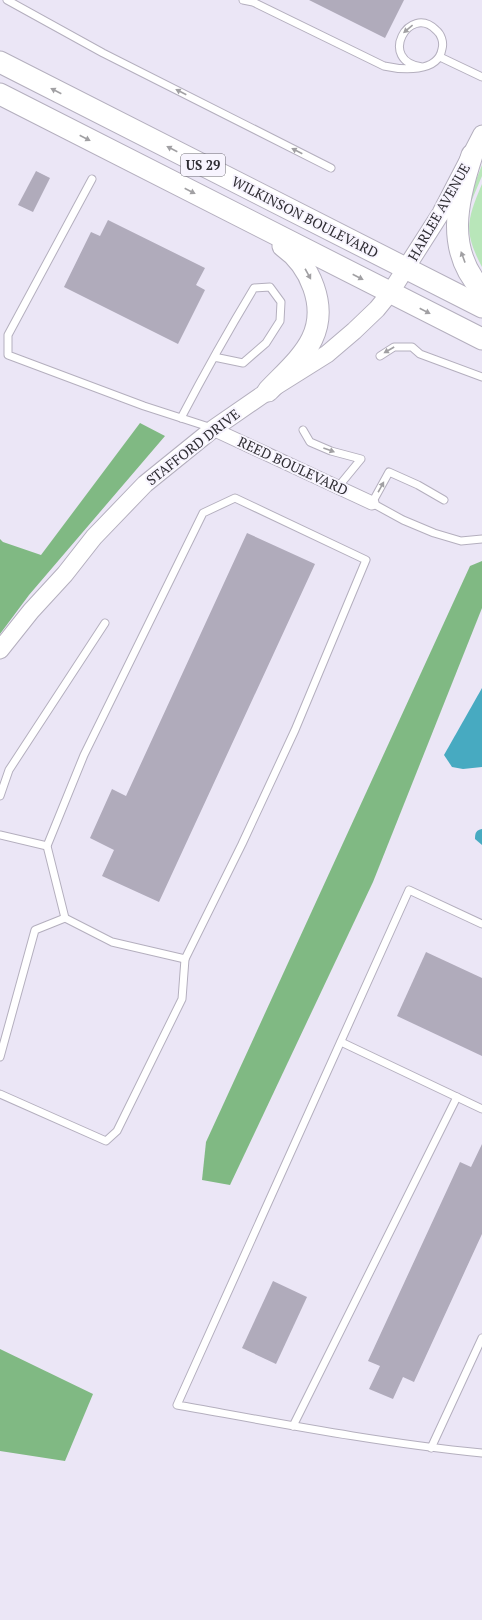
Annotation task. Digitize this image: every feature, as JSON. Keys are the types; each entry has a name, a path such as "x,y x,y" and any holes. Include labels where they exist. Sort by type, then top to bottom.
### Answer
{"main road":[{"name":"WILKINSON BOULEVARD","path":"0,62 482,307"},
{"name":"WILKINSON BOULEVARD","path":"0,94 482,339"},
{"path":"472,154 462,188 458,214 458,233 460,249 467,268 475,282 482,290"},
{"path":"248,221 287,249 303,265 312,281 318,303 318,321 312,339 298,358 268,391"}],"street":[{"name":"HARLEE AVENUE","path":"406,268 441,213 482,134"},
{"name":"STAFFORD DRIVE","path":"0,650 31,610 65,574 94,537 145,484 213,429 268,391 326,354 354,331 377,309 390,293 406,268"},
{"name":"REED BOULEVARD","path":"213,429 372,503"}],"lane":[{"path":"7,0 103,53 332,168"},
{"path":"243,0 253,2 384,66 396,69 422,67 434,63 440,57 443,46 441,35 432,26 420,23 409,27 401,36 399,49 405,60 415,66 422,67"},
{"path":"440,57 482,77"},
{"path":"92,179 8,335 8,355 213,429"},
{"path":"181,418 214,357 254,288 270,287 282,302 280,321 266,343 243,363 214,357"},
{"path":"380,356 394,347 412,347 420,354 482,377"},
{"path":"303,430 310,442 331,451 361,459 338,487"},
{"path":"444,500 418,485 389,472 372,503 403,520 461,541 482,539"},
{"path":"0,1094 106,1141 117,1131 182,999 185,958 242,844 295,730 366,560 235,498 203,513 84,755 47,846 66,918 112,942 185,958"},
{"path":"0,796 9,770 105,623"},
{"path":"0,835 47,846"},
{"path":"482,924 409,890 177,1405 293,1426 431,1448 482,1453"},
{"path":"0,1057 35,930 66,918"},
{"path":"341,1042 482,1109"},
{"path":"293,1426 457,1097"},
{"path":"431,1448 482,1338"}],"green space":[{"path":"482,165 482,176 468,209 469,198"},
{"path":"482,184 482,267 472,244 469,226 473,207"},
{"path":"140,423 165,436 29,595 0,634 0,539 3,542 41,555"},
{"path":"482,561 482,608 373,882 230,1185 202,1180 206,1142 470,566"},
{"path":"0,1349 93,1394 65,1461 0,1451"}],"water":[{"path":"482,688 482,767 463,769 452,767 444,755"},
{"path":"482,829 482,845 475,839 475,835 478,830"}],"building":[{"path":"309,0 404,0 385,38"},
{"path":"36,171 50,178 33,212 18,205"},
{"path":"108,220 205,268 196,285 205,290 178,344 64,287 91,232 100,236"},
{"path":"247,533 315,564 159,902 102,876 114,850 90,838 112,789 126,796"},
{"path":"426,952 482,978 482,1056 397,1016"},
{"path":"482,1144 482,1234 414,1382 403,1377 393,1399 369,1389 380,1366 368,1361 460,1162 471,1167"},
{"path":"273,1281 307,1297 276,1364 242,1348"}]}
